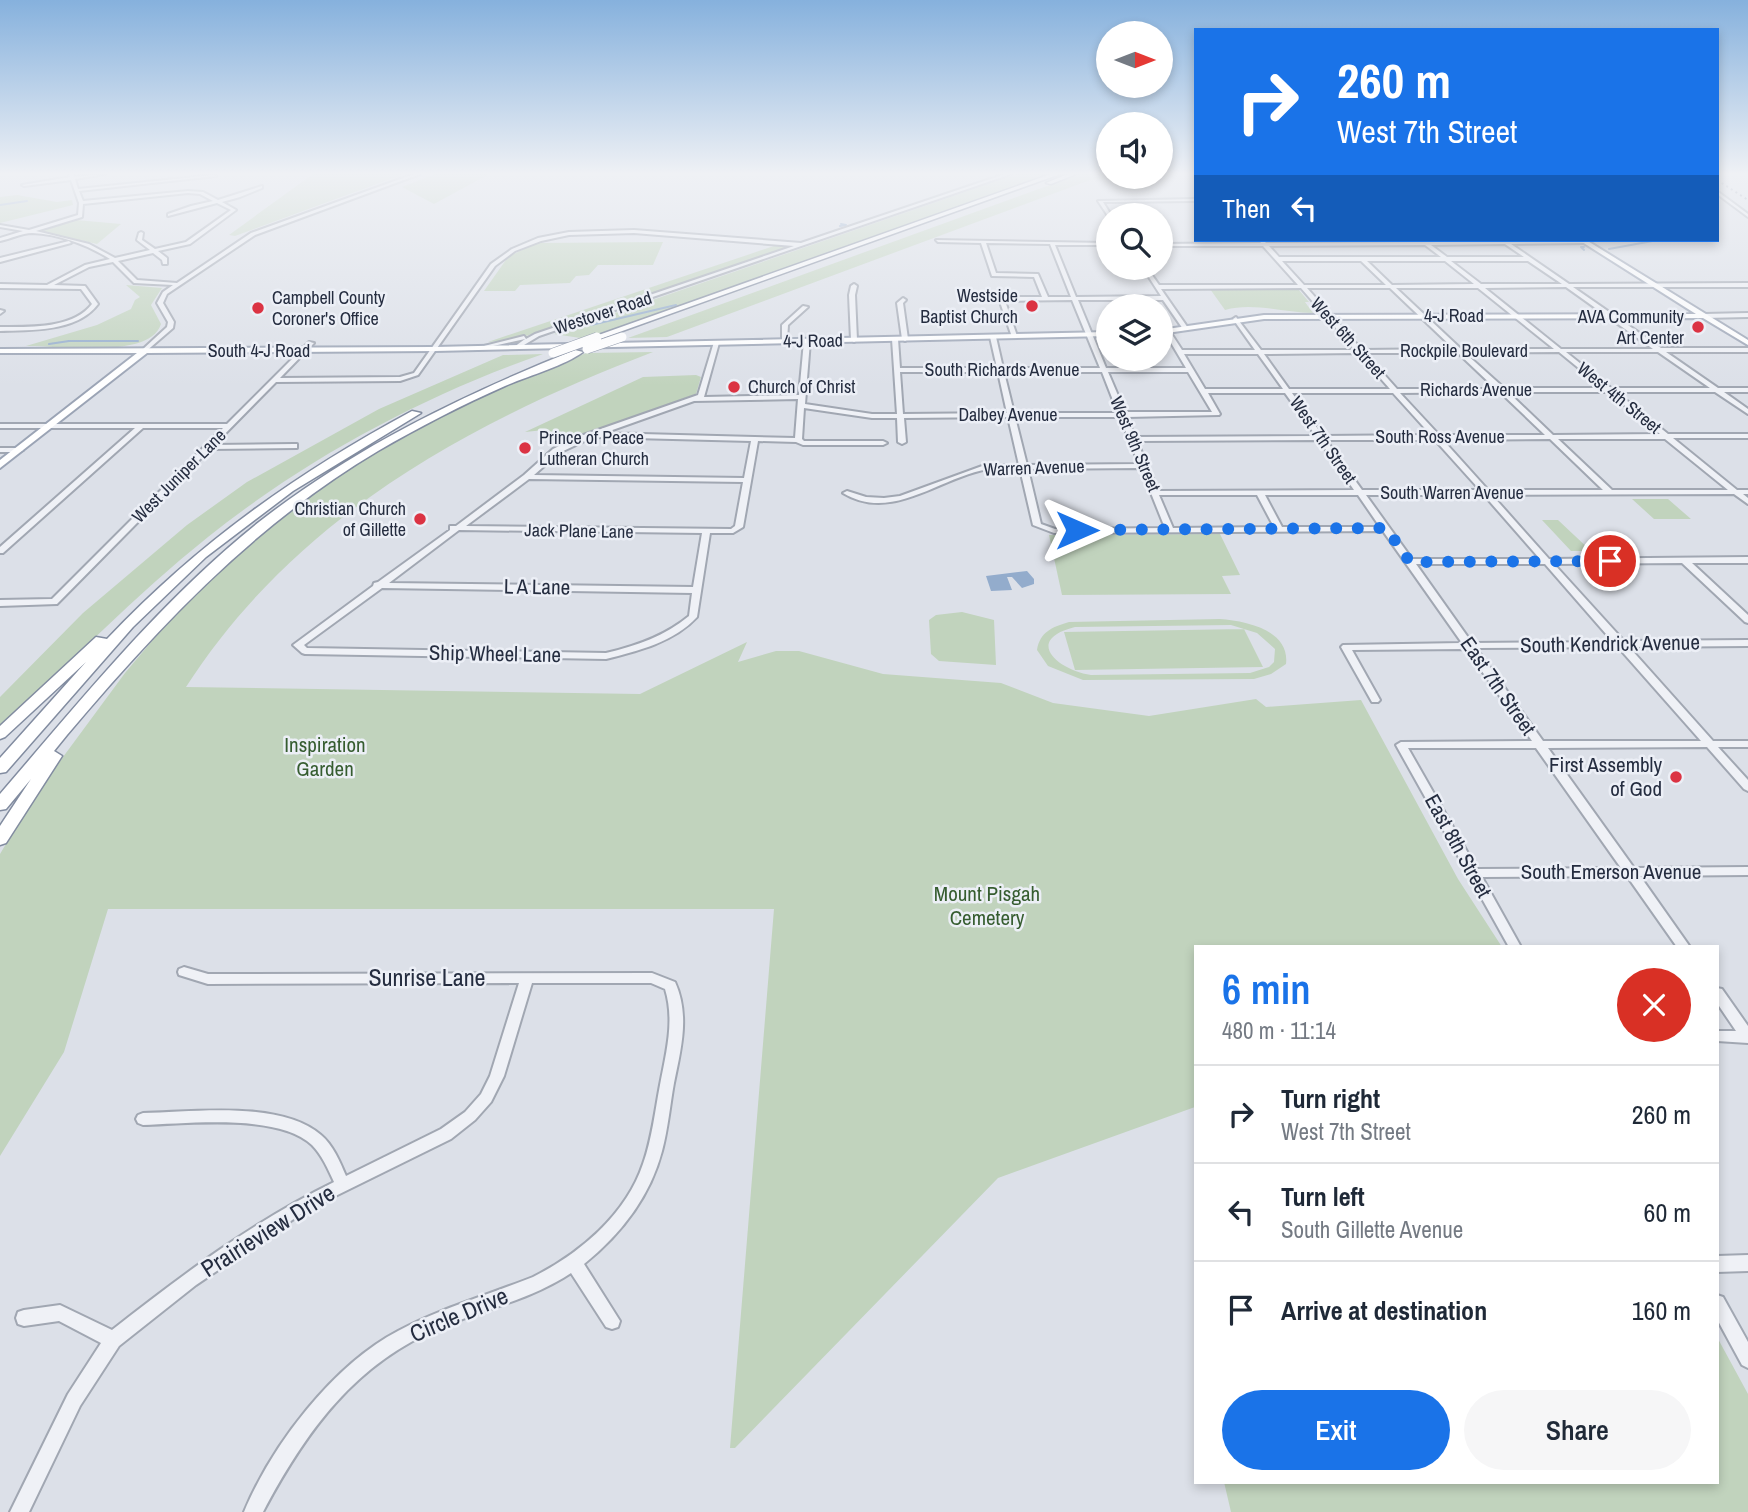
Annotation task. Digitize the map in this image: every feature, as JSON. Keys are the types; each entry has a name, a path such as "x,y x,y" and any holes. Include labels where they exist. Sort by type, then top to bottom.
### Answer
{"highway":[{"path":"0,734 207,545 338,456 430,405 552,353 858,245"},
{"path":"0,805 114,672 203,579 261,527 295,501 384,443 495,386 578,352 878,245"},
{"path":"0,768 97,659 167,586 215,543 282,493"},
{"path":"0,839 46,768 85,716 203,579"}],"main road":[{"path":"1590,245 1748,343"},
{"name":"4-J Road","path":"1173,330 1236,319 1704,316"},
{"name":"4-J Road","path":"517,347 1096,335"},
{"name":"South 4-J Road","path":"0,351 435,349 465,345 482,348 517,347"},
{"path":"0,465 144,351"},
{"path":"111,378 152,357 187,351"}],"street":[{"path":"0,260 58,245"},
{"path":"80,245 113,259 136,282 176,284"},
{"path":"145,245 165,259 165,263"},
{"path":"50,285 79,269 181,245"},
{"path":"144,351 170,328 161,298 176,284 237,245"},
{"path":"274,380 409,377 416,374 493,265 508,253 529,245"},
{"path":"781,245 801,246"},
{"name":"Westover Road","path":"517,347 537,335 805,245"},
{"path":"984,245 994,275 1036,275 1046,299"},
{"name":"West 9th Street","path":"1052,245 1096,350"},
{"name":"West 6th Street","path":"1265,245 1748,787"},
{"name":"West 4th Street","path":"1427,245 1748,502"},
{"path":"1509,245 1748,412"},
{"path":"33,251 43,256"},
{"path":"1278,259 1529,259"},
{"path":"1362,259 1611,492"},
{"path":"1152,280 1161,294"},
{"path":"1157,287 1748,285"},
{"path":"0,286 83,287 95,304 93,309 57,324 0,329"},
{"path":"854,286 854,340"},
{"path":"1014,336 1002,299 1096,299"},
{"path":"903,300 901,303 905,339"},
{"path":"784,341 785,325 805,307"},
{"path":"1173,311 1185,328"},
{"name":"4-J Road","path":"1704,316 1748,315"},
{"name":"West 7th Street","path":"1236,319 1410,562"},
{"path":"482,348 537,335"},
{"path":"993,337 1037,525 1045,529 1386,528"},
{"path":"895,339 902,442"},
{"path":"798,440 807,341"},
{"name":"West Juniper Lane","path":"2,605 54,602 311,343"},
{"path":"696,399 704,393 716,343"},
{"path":"187,351 196,344"},
{"path":"1173,344 1203,391"},
{"name":"Rockpile Boulevard","path":"1180,352 1748,350"},
{"name":"South Richards Avenue","path":"897,370 1096,370"},
{"name":"South Richards Avenue","path":"1173,370 1191,370"},
{"name":"West 9th Street","path":"1104,371 1170,530"},
{"name":"Richards Avenue","path":"1203,391 1748,390"},
{"name":"Dalbey Avenue","path":"299,648 302,639 527,477 556,451 591,434 696,399 802,401 872,416 1217,414 1203,391"},
{"path":"0,426 229,426"},
{"path":"0,551 141,426"},
{"path":"591,434 599,438 883,443"},
{"name":"South Ross Avenue","path":"1133,439 1748,436"},
{"path":"527,477 747,480 755,440"},
{"path":"208,447 294,446"},
{"path":"0,450 19,450"},
{"name":"Warren Avenue","path":"847,493 862,500 892,500 920,493 971,471 1024,467 1144,466"},
{"name":"Jack Plane Lane","path":"453,528 726,533 739,527 747,480"},
{"path":"1259,492 1280,530"},
{"name":"South Warren Avenue","path":"1155,493 1748,492"},
{"path":"697,590 706,533"},
{"path":"1685,560 1748,620"},
{"path":"1410,562 1748,560"},
{"name":"East 7th Street","path":"1410,562 1683,945"},
{"name":"L A Lane","path":"377,585 697,590"},
{"name":"Ship Wheel Lane","path":"299,648 315,651 606,656 627,651 685,625 693,617 697,590"},
{"name":"South Kendrick Avenue","path":"1375,700 1346,647 1748,643"},
{"path":"1541,746 1748,744"},
{"name":"East 8th Street","path":"1514,945 1402,745 1541,746"},
{"name":"South Emerson Avenue","path":"1474,873 1748,871"},
{"name":"Sunrise Lane","path":"184,972 208,979 629,976 652,978 670,986"},
{"name":"Prairieview Drive","path":"19,1512 74,1400 113,1340 150,1308 252,1237 343,1185 446,1134 470,1116 486,1098 497,1076 527,977"},
{"name":"Circle Drive","path":"253,1512 280,1459 317,1409 347,1377 384,1349 429,1323 541,1282 573,1262 602,1237 647,1174 658,1139 678,1016 670,986"},
{"path":"1719,996 1748,1037"},
{"path":"1719,1037 1748,1037"},
{"path":"143,1119 260,1119 289,1124 314,1137 331,1158 343,1185"},
{"path":"573,1262 612,1321"},
{"path":"1719,1264 1748,1263"},
{"path":"1719,1307 1748,1359"},
{"path":"24,1318 60,1313 113,1340"}],"green space":[{"path":"533,245 662,245 653,265 598,265 589,275 576,276 570,283 520,285 515,291 484,291 508,257"},
{"path":"778,245 789,247 514,340 488,342"},
{"path":"813,245 851,245 587,339 554,334"},
{"path":"886,245 916,245 667,337 628,338"},
{"path":"126,285 162,288 151,305 161,324 153,335 122,347 26,346 97,325 131,309 135,300 140,297"},
{"path":"1210,289 1298,289 1309,302 1305,302 1313,313 1258,307 1225,310"},
{"name":"Mount Pisgah Cemetery","path":"653,352 518,410 454,444 392,482 334,524 280,572 230,626 186,687 640,694 747,642 738,662 776,651 799,651 883,674 1001,683 1053,703 1149,716 1256,699 1266,707 1361,700 1458,879 1501,945 1194,945 1194,1107 998,1178 735,1448 730,1448 774,909 108,909 64,1052 0,1156 0,854 35,795 125,673 167,623 242,548 321,487 365,459 470,401 586,353"},
{"path":"543,354 454,389 410,410 326,455 285,481 181,560 128,606 0,728 0,697 83,613 187,525 247,482 379,409 503,355"},
{"path":"643,377 701,377 696,394 569,439 544,430 525,432"},
{"path":"1632,499 1668,499 1691,519 1654,519"},
{"path":"1542,520 1558,520 1591,551 1571,551"},
{"path":"1220,534 1240,575 1222,576 1231,594 1062,595 1049,535"},
{"path":"962,612 994,620 996,665 939,661 931,654 929,620 936,615"},
{"path":"1220,619 1242,622 1274,635 1285,652 1286,664 1271,674 1254,679 1083,680 1048,666 1037,650 1048,631 1069,622","holes":["1231,625 1257,633 1275,649 1274,662 1269,667 1250,673 1091,675 1067,667 1051,654 1049,647 1051,639 1075,627"]},
{"path":"1244,629 1263,667 1075,670 1064,632"},
{"path":"1719,1341 1748,1394 1748,1512 1231,1512 1224,1484 1719,1484"}],"water":[{"path":"1027,571 1034,579 1034,584 1022,588 1012,577 1007,577 1012,590 991,591 986,576"}],"waterway":[{"path":"1609,249 1633,245"},
{"path":"1584,247 1581,247 1584,250"},
{"path":"591,325 676,305"},
{"path":"49,344 69,341"},
{"path":"69,341 138,341"}],"place":[{"name":"Westside Baptist Church","path":"1032,306"},
{"name":"Campbell County Coroner's Office","path":"258,308"},
{"name":"AVA Community Art Center","path":"1698,327"},
{"name":"Church of Christ","path":"734,387"},
{"name":"Prince of Peace Lutheran Church","path":"525,448"},
{"name":"Christian Church of Gillette","path":"420,519"},
{"name":"First Assembly of God","path":"1676,777"}],"route":[{"path":"1077,530 1386,528 1410,562 1610,561"}],"park label":[{"name":"Inspiration Garden","path":"325,757"}]}
